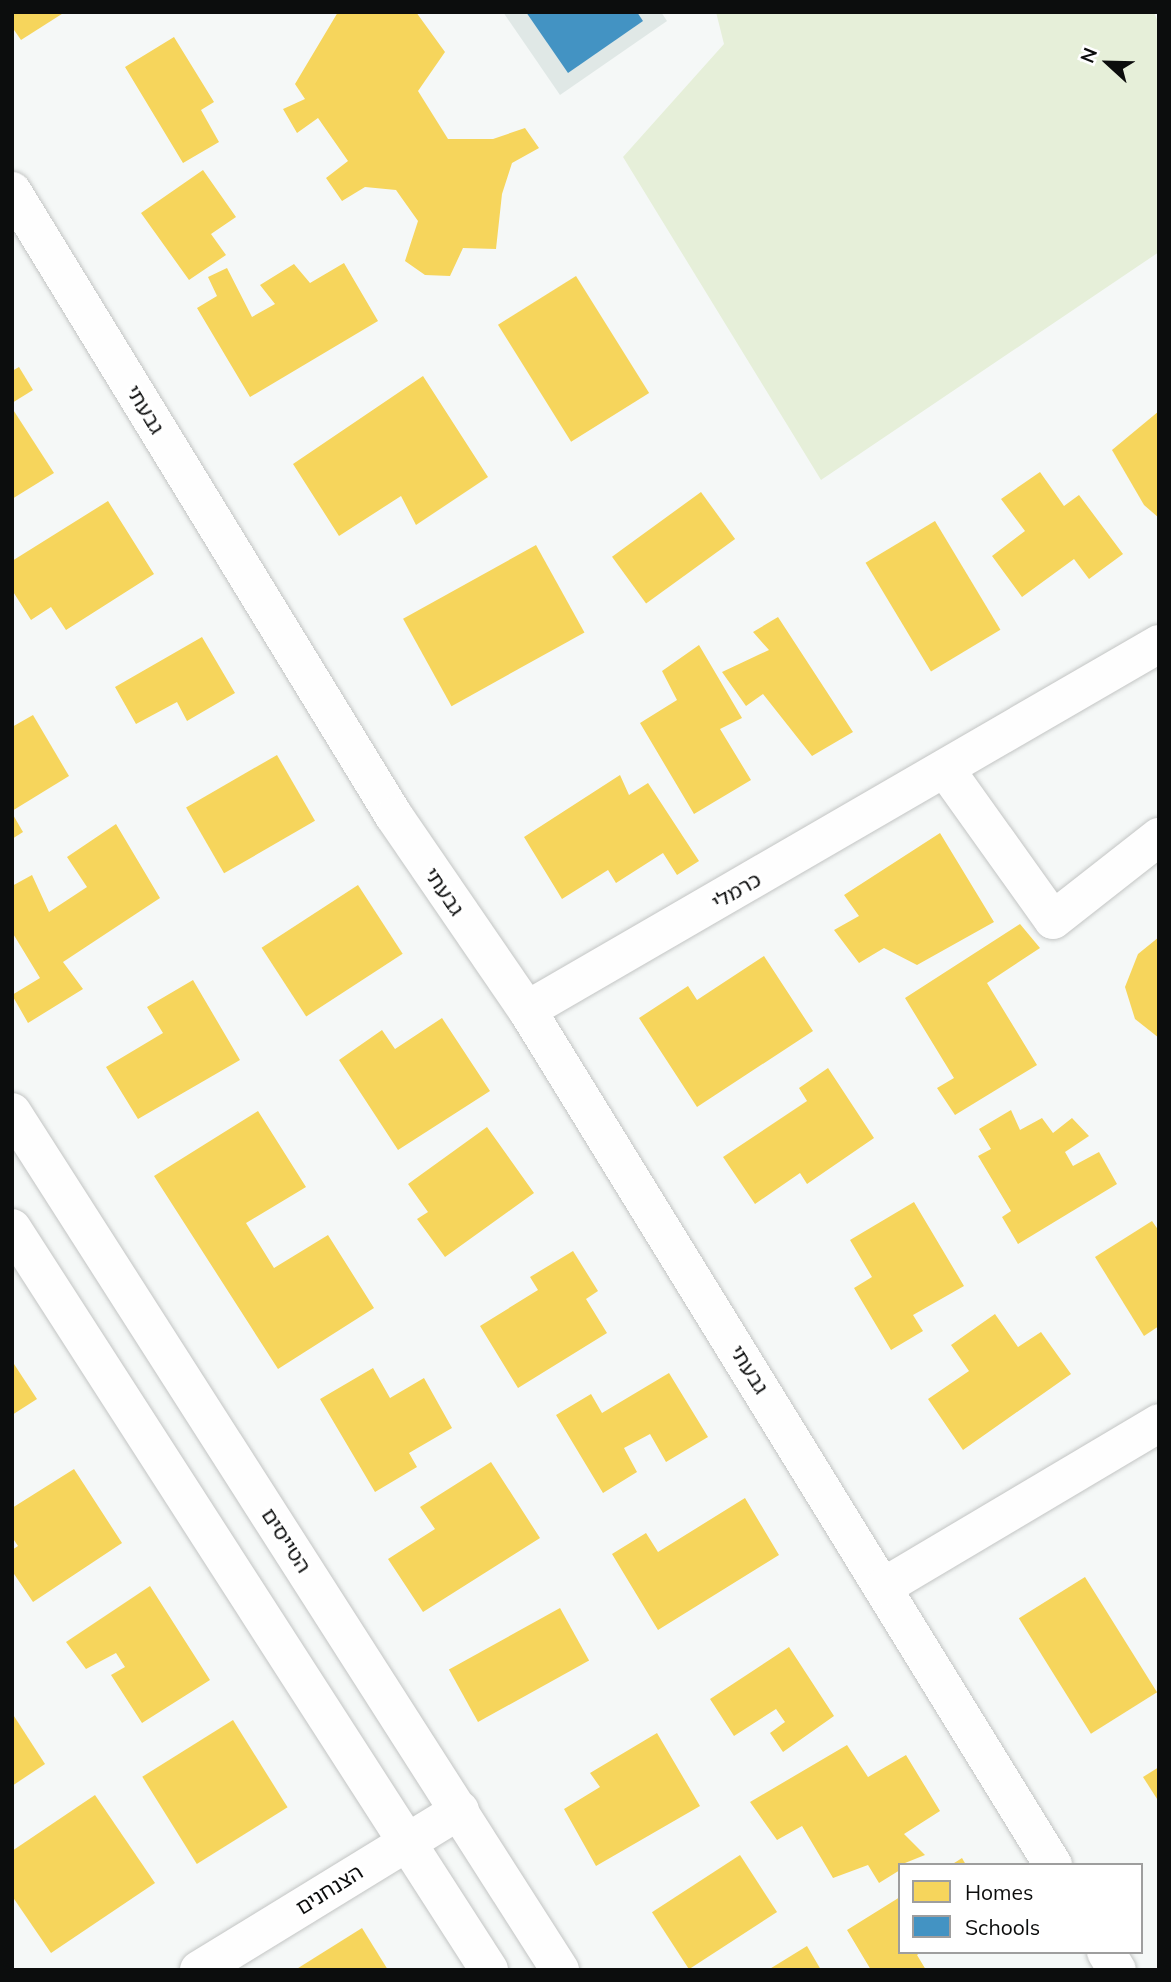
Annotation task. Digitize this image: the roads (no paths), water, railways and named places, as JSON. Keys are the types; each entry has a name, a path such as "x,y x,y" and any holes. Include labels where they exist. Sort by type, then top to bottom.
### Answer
{"street":[{"name":"גבעתי","path":"12,191 394,816 527,1010 885,1586 1052,1863"},
{"name":"כרמלי","path":"527,1010 946,770 1159,644"},
{"path":"946,770 1054,920 1159,837"},
{"name":"הטייסים","path":"12,1112 560,1970"},
{"path":"12,1228 489,1970"},
{"path":"885,1586 1159,1423"},
{"name":"הצנחנים","path":"199,1970 407,1840 460,1810"},
{"path":"1107,1954 1117,1970"}]}
